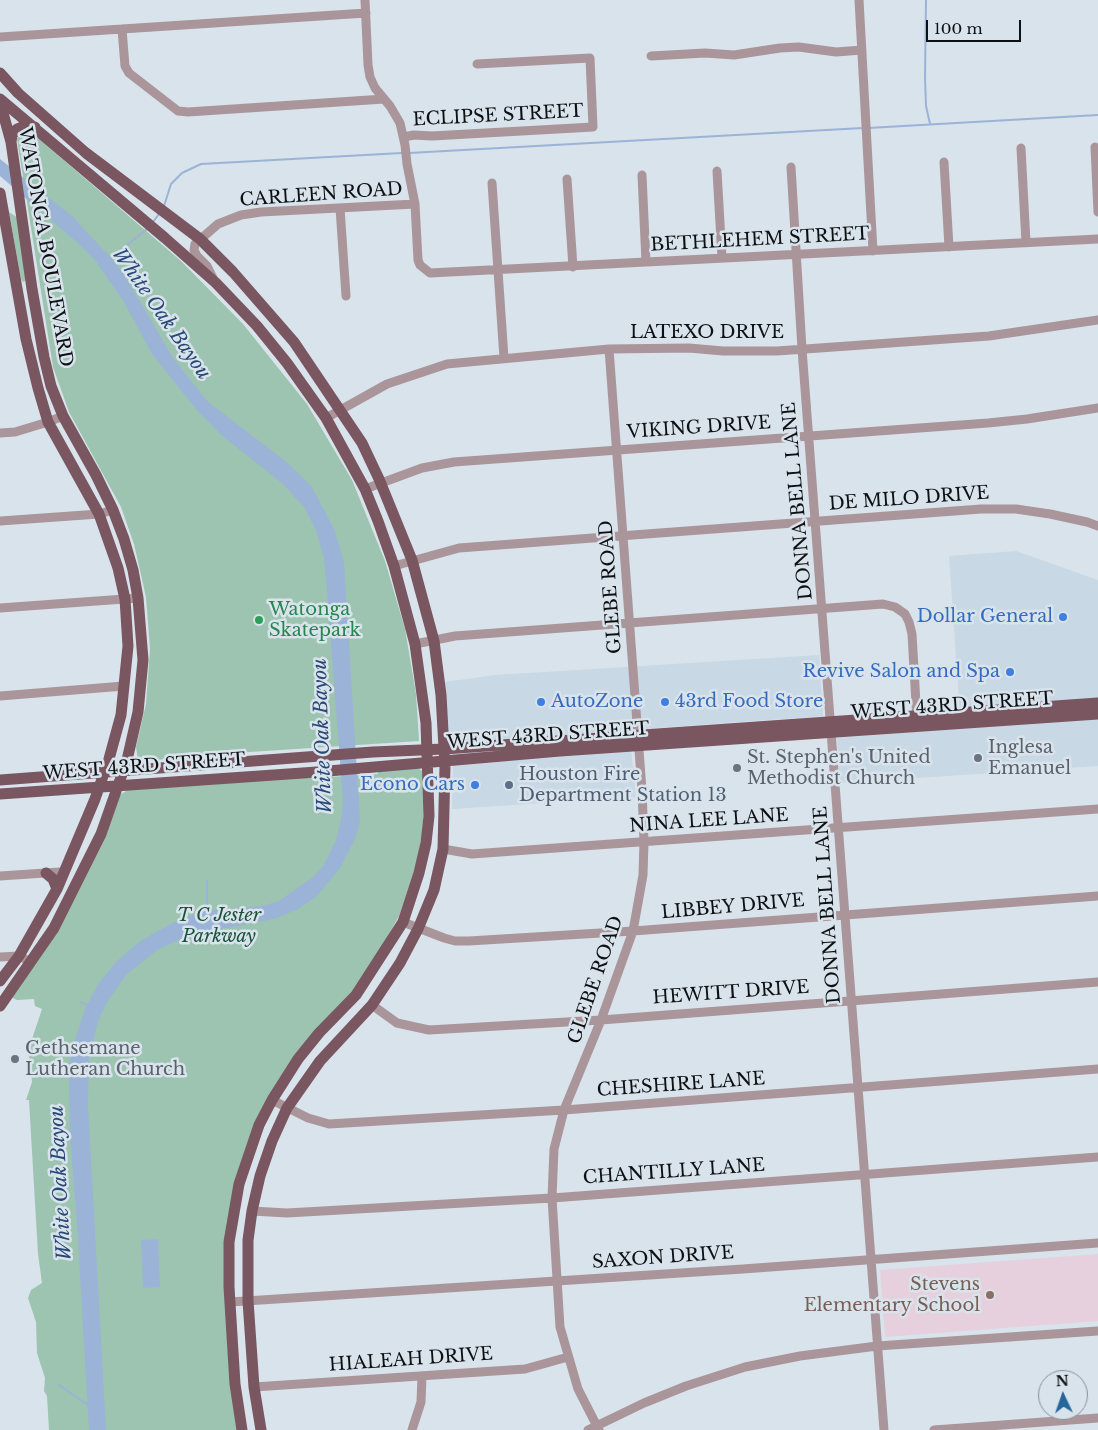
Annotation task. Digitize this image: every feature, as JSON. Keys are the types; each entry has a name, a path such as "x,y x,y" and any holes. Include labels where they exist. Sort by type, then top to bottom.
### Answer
{"main road":[{"path":"0,73 18,93 86,153 200,239 294,342 362,443 381,482 412,560 434,641 441,695 444,755 443,849 434,890 418,929 400,963 372,1004 320,1061 287,1108 272,1141 260,1176 252,1212 248,1240 248,1301 254,1387 261,1430"},
{"path":"0,100 216,283 257,326 287,363 326,418 365,489 394,566 416,644 428,750 429,816 426,843 403,922 356,995 319,1033 298,1059 272,1100 259,1125 239,1184 230,1242 230,1302 236,1384 242,1430"},
{"name":"WATONGA BOULEVARD","path":"0,100 11,142 32,289 51,386 62,416 96,475 113,510 127,546 138,598 143,660 138,712 124,770 101,834 54,928 0,1006"},
{"path":"11,142 12,135 16,129 27,125 34,127"},
{"path":"76,163 86,153"},
{"name":"WATONGA BOULEVARD","path":"0,193 26,339 48,422 99,514 118,568 125,599 128,646 121,715 99,788 57,889 19,956 3,977"},
{"path":"18,292 32,289"},
{"name":"WEST 43RD STREET","path":"0,794 316,772 428,762 444,755 510,744 560,746 637,742 1005,714 1098,703"},
{"name":"WEST 43RD STREET","path":"1005,714 1098,714"},
{"path":"510,744 513,756"},
{"name":"WEST 43RD STREET","path":"0,780 373,752 428,750 444,755 513,756 560,746"},
{"path":"261,761 262,776"},
{"path":"46,873 53,879 57,889"},
{"path":"0,959 4,966 3,977"}],"street":[{"path":"365,0 370,77 375,88 395,112 400,123 405,141 414,204"},
{"path":"860,0 873,251"},
{"path":"0,37 366,13"},
{"path":"122,29 126,66 129,73 178,110 188,112 384,99"},
{"path":"651,56 705,53 734,55 799,47 836,52 862,50"},
{"name":"ECLIPSE STREET","path":"405,141 414,135 432,136 593,127 590,58 477,64"},
{"path":"1095,147 1098,212"},
{"path":"1021,148 1026,243"},
{"path":"944,162 949,247"},
{"name":"DONNA BELL LANE","path":"791,168 802,349 884,1430"},
{"path":"717,171 722,258"},
{"path":"642,175 646,262"},
{"path":"567,179 573,267"},
{"path":"492,183 504,358"},
{"name":"BETHLEHEM STREET","path":"414,204 418,260 425,270 437,274 1098,240"},
{"name":"CARLEEN ROAD","path":"200,239 218,224 241,215 414,204"},
{"path":"340,208 346,296"},
{"path":"200,239 195,244 194,250 216,283"},
{"name":"LATEXO DRIVE","path":"326,418 387,384 447,364 609,349 689,348 723,351 777,351 989,336 1098,320"},
{"name":"GLEBE ROAD","path":"598,1428 578,1388 560,1327 552,1198 554,1149 564,1110 601,1020 633,931 643,875 644,842 624,536 609,349"},
{"name":"VIKING DRIVE","path":"365,489 422,468 454,462 996,422 1098,408"},
{"path":"0,433 15,432 62,416"},
{"name":"DE MILO DRIVE","path":"394,566 459,548 981,509 1007,509 1050,514 1098,526"},
{"path":"0,520 99,514 113,510"},
{"path":"0,608 138,598"},
{"path":"416,644 456,636 883,604 895,607 905,614 909,622 912,634 917,721"},
{"path":"0,696 124,686"},
{"name":"NINA LEE LANE","path":"443,849 472,854 1098,809"},
{"path":"0,876 64,873"},
{"name":"LIBBEY DRIVE","path":"403,922 455,941 633,931 1098,896"},
{"path":"0,959 19,956 31,962"},
{"name":"HEWITT DRIVE","path":"372,1004 397,1023 429,1030 601,1020 1098,982"},
{"name":"CHESHIRE LANE","path":"272,1100 308,1118 329,1124 564,1110 1098,1069"},
{"name":"CHANTILLY LANE","path":"252,1212 288,1213 552,1198 1098,1157"},
{"name":"SAXON DRIVE","path":"230,1302 871,1260 1098,1243"},
{"path":"588,1430 598,1428 644,1402 678,1389 745,1368 800,1356 877,1346 1098,1331"},
{"name":"HIALEAH DRIVE","path":"254,1387 524,1369 568,1358"},
{"path":"412,1430 422,1402 422,1377"},
{"path":"934,1430 1098,1418"}],"shaded area":[{"path":"1016,551 1098,580 1098,766 840,783 837,738 961,728 949,556"},
{"path":"819,655 823,716 629,730 636,797 452,809 453,767 444,682 496,675"},
{"name":"Stevens Elementary School","path":"1098,1254 1098,1321 885,1337 880,1270"}],"green space":[{"path":"21,133 32,133 181,261 243,324 307,404 352,480 385,561 405,629 416,694 419,741 138,760 136,747 146,704 150,649 146,597 134,544 121,507 69,412 53,367 17,139"},
{"path":"9,212 18,218 26,278 23,282 21,279"},
{"name":"T C Jester Parkway","path":"417,768 424,774 425,797 422,834 417,862 399,916 365,976 285,1073 231,1213 239,1430 49,1430 47,1396 44,1391 45,1378 37,1353 36,1322 28,1298 31,1290 42,1283 38,1254 29,1100 26,1100 32,1082 29,1056 30,1045 42,1009 35,1006 34,999 17,1000 11,997 120,795 129,789 313,776 313,778 378,774 378,771"}],"water":[{"path":"0,159 72,216 112,259 125,276 173,358 208,402 284,460 312,487 334,529 344,562 360,822 355,839 340,868 316,897 296,910 274,919 190,935 157,950 126,975 107,1002 98,1021 89,1058 88,1106 106,1430 89,1430 77,1222 70,1138 69,1072 71,1052 85,1009 98,984 117,961 142,940 178,920 205,911 262,906 279,901 313,877 324,865 336,840 343,800 327,590 324,559 316,530 304,507 283,484 220,434 197,410 152,354 124,302 95,260 0,176"},
{"path":"158,1239 160,1287 143,1288 141,1240"}],"waterway":[{"path":"926,0 925,78 926,106 930,124"},
{"path":"868,128 1098,115"},
{"path":"409,153 863,128"},
{"path":"164,206 171,184 182,173 201,164 402,153"},
{"path":"153,222 159,214"},
{"name":"White Oak Bayou","path":"109,260 148,228"},
{"path":"207,881 207,911"},
{"path":"81,1002 88,1006"},
{"path":"63,1077 71,1077"},
{"path":"59,1385 88,1405"}],"place":[{"name":"Dollar General","path":"1063,617"},
{"name":"Watonga Skatepark","path":"259,620"},
{"name":"Revive Salon and Spa","path":"1010,672"},
{"name":"AutoZone","path":"541,702"},
{"name":"43rd Food Store","path":"665,702"},
{"name":"Inglesa Emanuel","path":"978,758"},
{"name":"St. Stephen's United Methodist Church","path":"737,768"},
{"name":"Econo Cars","path":"475,785"},
{"name":"Houston Fire Department Station 13","path":"509,785"},
{"name":"Gethsemane Lutheran Church","path":"15,1059"},
{"name":"Stevens Elementary School","path":"990,1295"}]}
